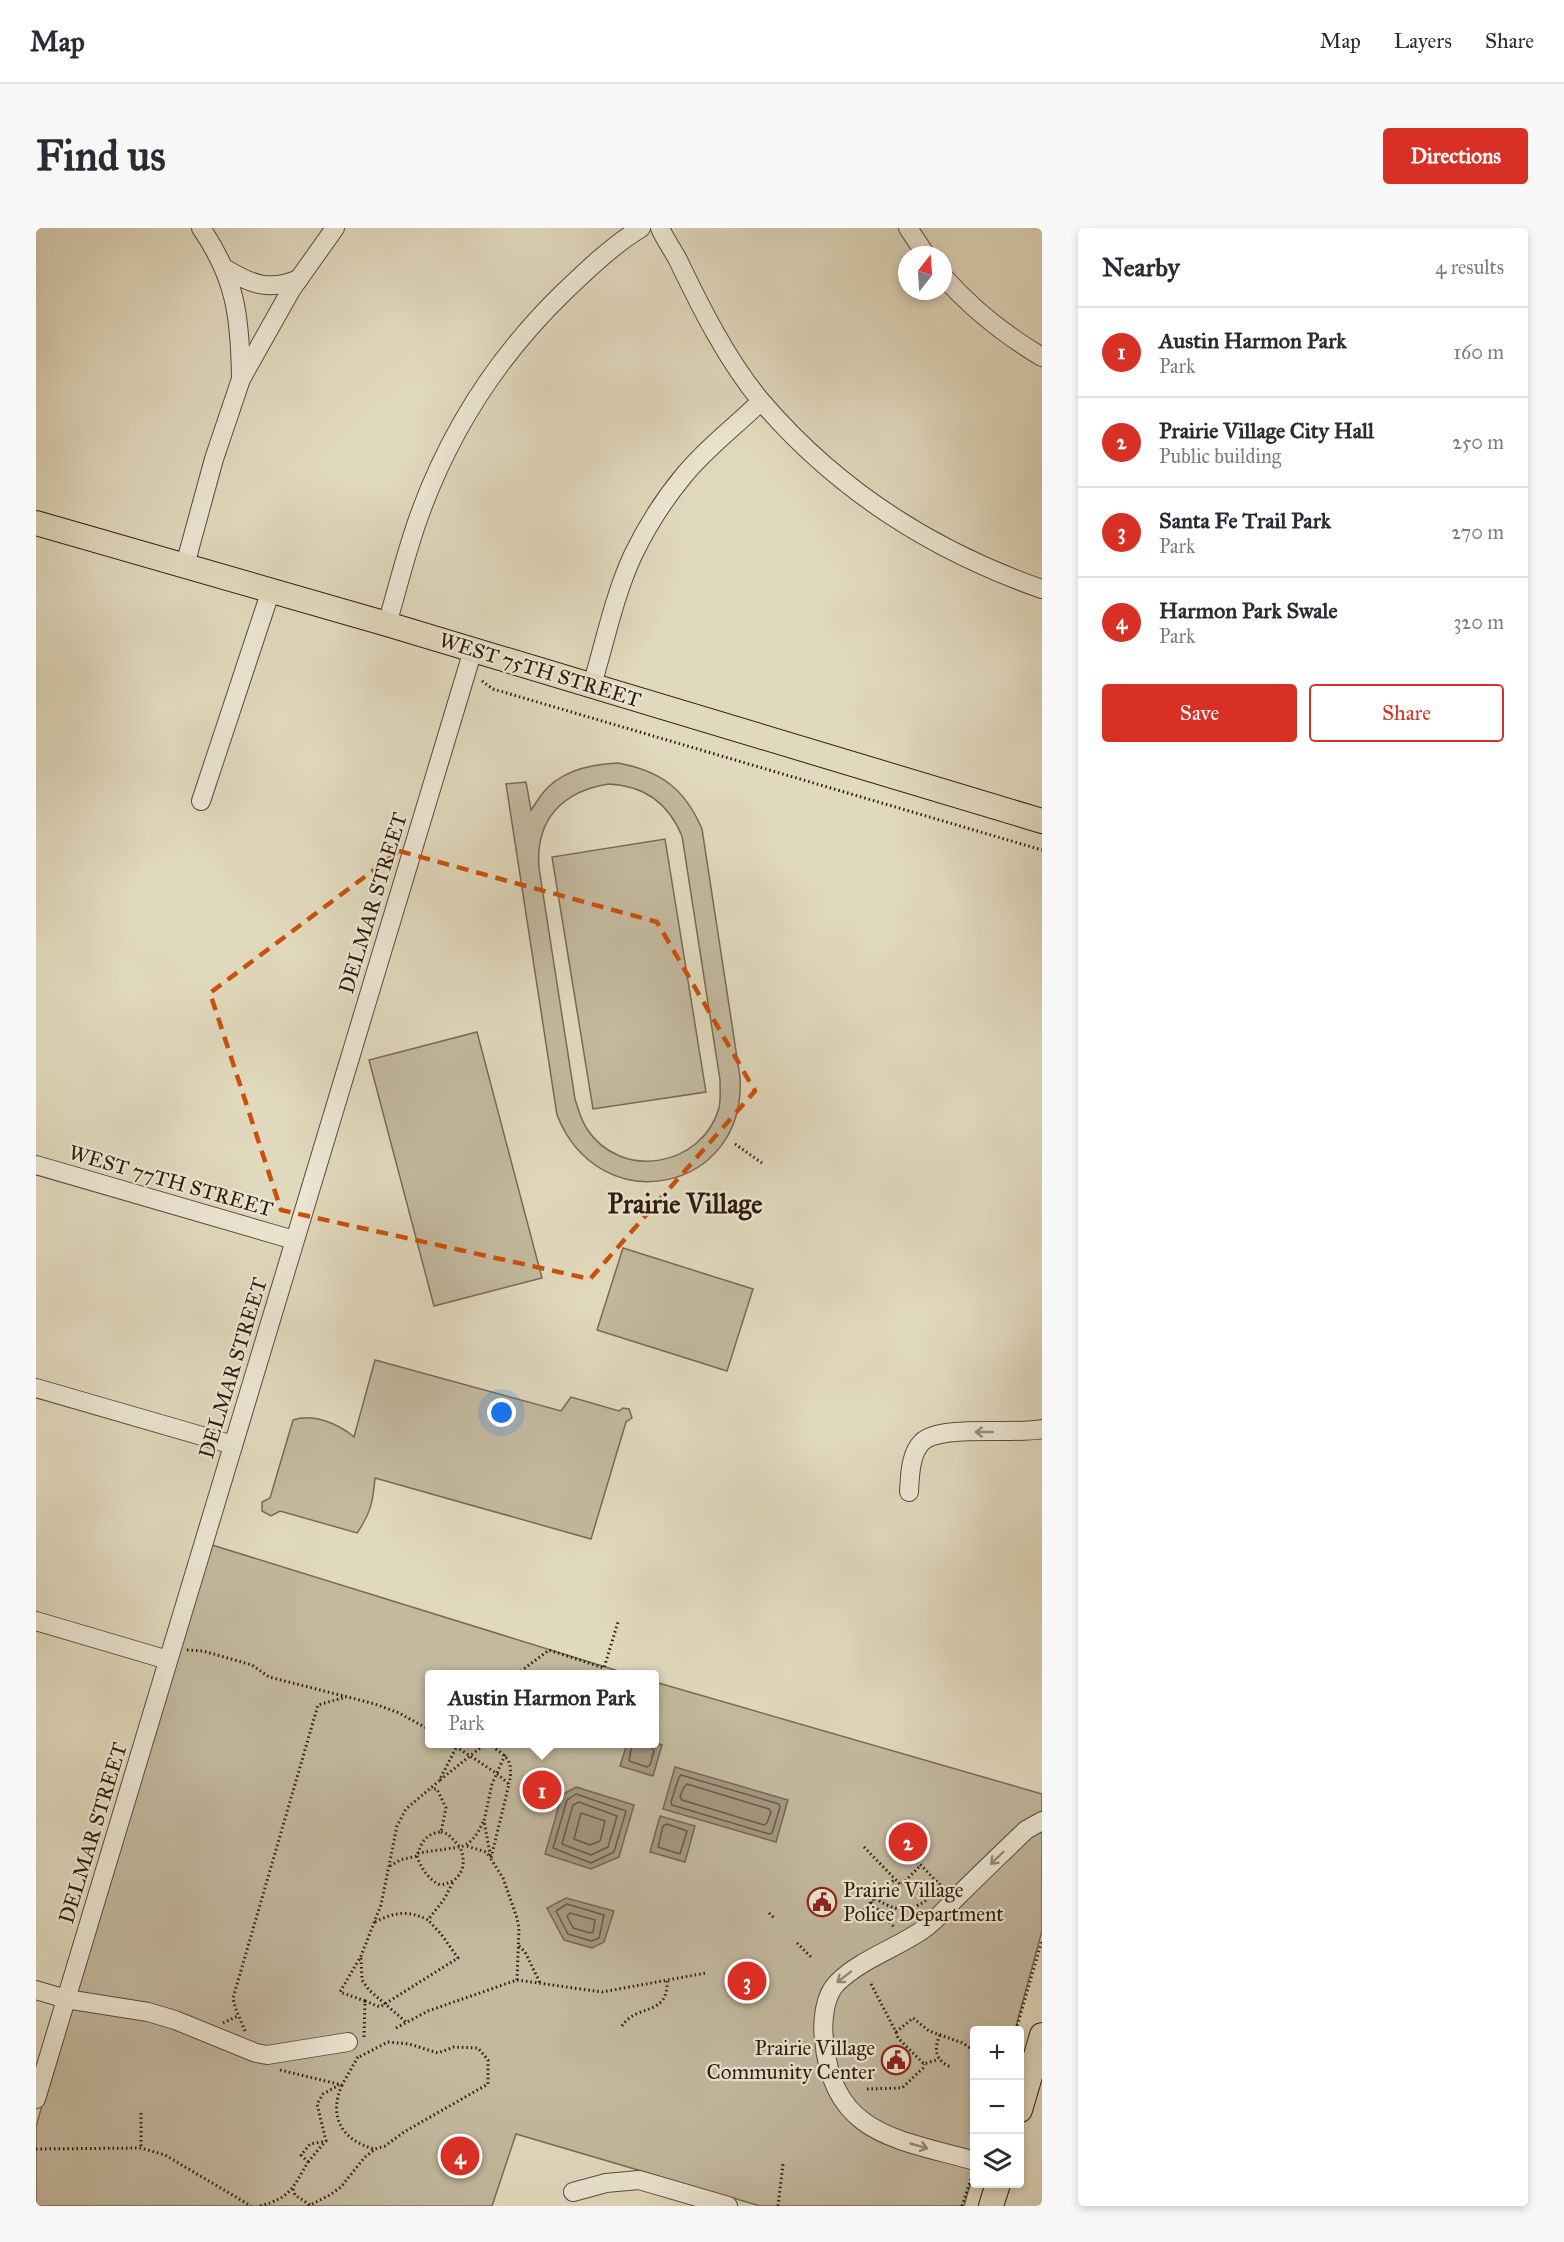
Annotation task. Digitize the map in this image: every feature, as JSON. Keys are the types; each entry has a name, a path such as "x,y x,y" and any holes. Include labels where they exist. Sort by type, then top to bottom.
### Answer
{"main road":[{"name":"WEST 75TH STREET","path":"36,523 387,624 1042,821"},
{"path":"1024,2096 1042,2035"},
{"path":"991,2206 997,2188"}],"street":[{"path":"201,228 217,251 225,269 239,321 241,379"},
{"path":"184,565 214,459 241,379 299,279 335,228"},
{"path":"387,624 420,512 444,454 472,404 501,361 533,322 580,277 641,228"},
{"path":"660,228 715,332 761,401 808,450 880,510 956,555 1009,578 1042,589"},
{"path":"908,228 920,246"},
{"path":"225,269 244,281 264,286 283,285 299,279"},
{"path":"952,286 987,320 1042,357"},
{"path":"592,686 621,585 633,555 657,511 686,473 709,448 761,401"},
{"path":"201,801 271,590"},
{"name":"DELMAR STREET","path":"36,2099 175,1655 233,1445 473,650"},
{"name":"WEST 77TH STREET","path":"36,1165 294,1240"},
{"path":"36,1388 233,1445"},
{"path":"909,1492 914,1455 920,1444 930,1436 945,1432 1012,1432 1042,1429"},
{"path":"36,1621 175,1655"},
{"path":"970,2166 887,2137 866,2125 849,2110 837,2088 825,2055 823,2028 826,2006 835,1985 859,1966 923,1930 1026,1830 1042,1821"},
{"path":"36,1990 66,1999 148,2012 267,2055 348,2042"},
{"path":"573,2192 606,2183 639,2180 728,2206"}],"path":[{"path":"482,681 493,689 1042,850"},
{"path":"735,1144 762,1163"},
{"path":"522,1670 549,1650 604,1668 618,1622"},
{"path":"175,1655 203,1651 252,1665 269,1677 399,1713 425,1728"},
{"path":"247,2033 242,2026 233,1998 318,1705 346,1697"},
{"path":"439,1781 453,1748"},
{"path":"459,1748 496,1773 509,1785"},
{"path":"374,1922 402,1912 428,1920 458,1959 380,2007 340,1992 361,1956 374,1922 381,1905 397,1826 406,1809 480,1748"},
{"path":"491,1859 512,1769 505,1755 494,1748"},
{"path":"389,1866 418,1854 466,1845 479,1832 484,1821 496,1773 505,1755"},
{"path":"431,1789 437,1789 446,1808 441,1832"},
{"path":"484,1821 484,1833 491,1859"},
{"path":"428,1920 445,1898 464,1866 460,1847 448,1834 441,1832 428,1836 418,1854 423,1869 434,1882 440,1884 454,1880"},
{"path":"466,1845 486,1852 503,1878 517,1918 519,1946 517,1980"},
{"path":"864,1847 901,1885 921,1865"},
{"path":"875,1898 889,1907 908,1909 924,1902 941,1886 914,1858"},
{"path":"860,1913 895,1880"},
{"path":"872,1902 895,1929"},
{"path":"769,1913 774,1920"},
{"path":"1017,2026 1042,1940"},
{"path":"797,1943 811,1957"},
{"path":"519,1946 540,1983"},
{"path":"361,1956 362,1980 385,2005 406,2022"},
{"path":"396,2028 429,2011 517,1980 602,1992 706,1973"},
{"path":"622,2026 633,2014 654,2008 659,2004 667,1992 667,1980"},
{"path":"871,1984 898,2038 924,2064"},
{"path":"365,2001 364,2048 338,2095 338,2121 344,2132 361,2145 375,2149"},
{"path":"896,2032 913,2018 929,2031 963,2043 970,2048"},
{"path":"940,2035 936,2050 939,2059 951,2067"},
{"path":"293,2188 295,2195 309,2206 341,2187 364,2158 375,2149 385,2146 404,2132 488,2084 488,2060 478,2048 454,2047 438,2053 409,2044 388,2042 357,2058"},
{"path":"267,2055 268,2067 342,2085"},
{"path":"924,2064 939,2059"},
{"path":"867,2089 903,2088 924,2068 924,2064"},
{"path":"326,2142 317,2104 323,2094 333,2087 342,2085"},
{"path":"141,2113 141,2148"},
{"path":"308,2162 301,2155 310,2144 326,2142"},
{"path":"260,2206 280,2200 293,2188 308,2162 326,2142"},
{"path":"36,2149 141,2148 165,2155 250,2206"},
{"path":"778,2206 783,2164"},
{"path":"962,2206 970,2180"}],"highlighted area":[{"path":"399,851 657,922 755,1091 590,1279 281,1210 210,993"}],"shaded area":[{"path":"608,764 633,766 670,784 688,803 702,829 740,1077 736,1116 720,1147 697,1168 667,1180 636,1181 605,1171 577,1149 557,1115 506,784 526,782 531,810 549,786 567,774 587,767","holes":["609,784 622,785 654,798 670,814 682,836 720,1080 719,1108 710,1128 696,1143 679,1154 659,1160 639,1161 620,1156 602,1145 587,1129 581,1118 575,1099 539,868 542,835 555,810 578,793"]},
{"path":"665,839 706,1092 593,1109 552,857"},
{"path":"477,1032 542,1278 434,1306 369,1060"},
{"path":"623,1248 753,1289 727,1371 597,1330"},
{"path":"375,1360 561,1411 571,1397 619,1411 623,1408 629,1409 632,1418 626,1422 591,1539 375,1478 370,1507 357,1533 280,1511 271,1516 262,1511 262,1502 270,1498 293,1420 309,1418 325,1421 354,1437"},
{"path":"212,1545 615,1670 425,1670 425,1748 659,1748 659,1683 1042,1794 1042,1931 1016,2026 970,2026 970,2185 964,2206 760,2206 516,2134 492,2206 36,2206 36,2127 73,1994"}],"water":[{"path":"659,1744 662,1745 653,1776 620,1766 626,1748 659,1748"},
{"path":"675,1767 788,1800 776,1842 663,1809"},
{"path":"576,1787 634,1805 619,1857 591,1869 545,1854 562,1795"},
{"path":"660,1816 695,1826 685,1862 650,1852"},
{"path":"566,1898 614,1911 604,1942 592,1948 564,1940 547,1908"}],"place":[{"name":"Austin Harmon Park","path":"542,1790"},
{"name":"Prairie Village City Hall","path":"908,1842"},
{"name":"Prairie Village Police Department","path":"822,1902"},
{"name":"Santa Fe Trail Park","path":"747,1981"},
{"name":"Prairie Village Community Center","path":"896,2060"},
{"name":"Harmon Park Swale","path":"460,2156"}],"district":[{"name":"Prairie Village","path":"685,1203"}]}
